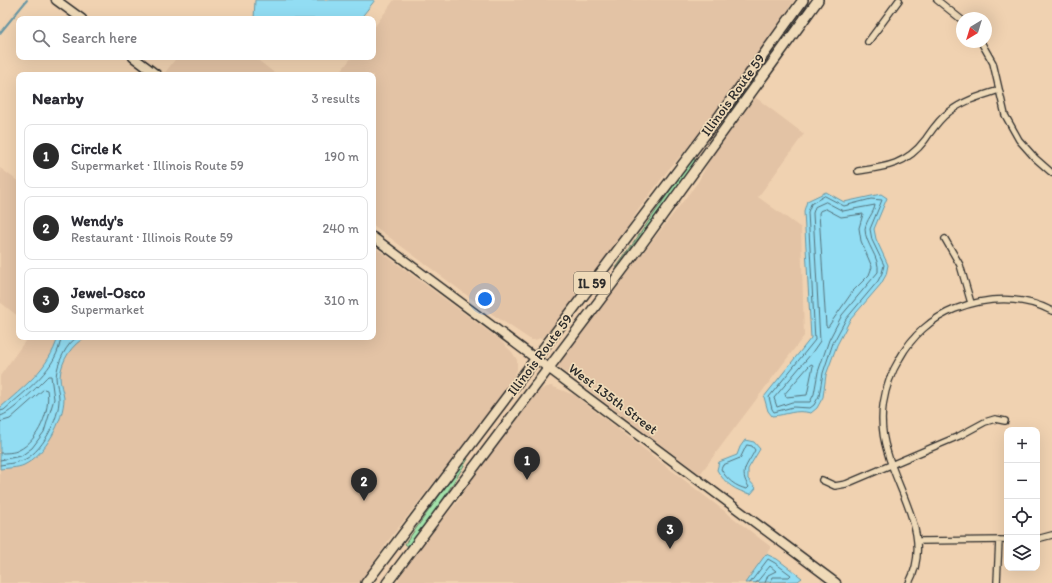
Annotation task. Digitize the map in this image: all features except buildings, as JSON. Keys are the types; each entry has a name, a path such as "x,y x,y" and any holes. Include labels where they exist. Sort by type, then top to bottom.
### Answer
{"main road":[{"name":"Illinois Route 59","path":"366,583 702,140 803,0"},
{"name":"Illinois Route 59","path":"387,583 699,166 818,0"},
{"path":"699,166 702,140"}],"street":[{"path":"56,0 78,16"},
{"path":"868,42 899,0"},
{"path":"937,0 956,15"},
{"path":"984,48 993,64 1005,115 1019,140 1035,158 1052,173"},
{"path":"137,60 153,72"},
{"path":"858,171 886,167 905,159 919,148 947,113 970,99 999,90"},
{"name":"West 135th Street","path":"376,239 836,583"},
{"path":"945,239 960,265 971,303"},
{"path":"909,583 917,559 919,541 912,516 892,465 883,435 882,414 885,391 892,370 916,336 931,322 971,303 994,300 1012,300 1029,302 1052,311"},
{"path":"822,480 835,486 846,484 959,436 985,422 995,419 1005,421"},
{"path":"1040,538 1052,535"},
{"path":"997,583 999,540"},
{"path":"919,541 1004,540"}],"shaded area":[{"path":"394,0 794,0 764,48 715,116 669,169 639,209 621,238 556,324 543,337 535,340 531,340 492,314 376,227 376,72 340,72 350,60 376,60 376,25"},
{"path":"175,60 258,60 273,72 166,72"},
{"path":"755,97 804,134 758,197 801,228 804,336 700,474 556,365 698,182 714,152"},
{"path":"0,168 16,180 16,315 0,302"},
{"path":"376,248 500,340 512,352 517,360 517,370 509,386 388,541 361,583 0,583 0,376 26,340 376,340"},
{"path":"551,386 574,395 771,547 745,583 397,583 410,559 459,500 473,476 524,408 536,393"}],"green space":[{"path":"695,155 694,165 616,268"},
{"path":"466,458 468,459 439,506 408,546 405,544"}],"water":[{"path":"255,0 375,0 362,16 254,16"},
{"path":"826,192 844,202 881,194 887,198 874,229 876,239 888,265 886,275 881,284 850,320 837,345 826,375 823,397 817,408 811,413 795,412 772,416 768,411 764,397 811,338 804,211 807,201"},
{"path":"57,340 81,340 68,354 61,371 60,382 64,398 61,416 57,426 46,445 32,460 22,466 0,469 0,408 34,377 42,368"},
{"path":"745,440 754,442 760,449 748,469 748,479 756,488 751,494 740,491 731,486 717,470 719,462 737,455"},
{"path":"766,554 777,559 802,578 798,581 745,583"}],"waterway":[{"path":"0,33 27,0"}],"place":[{"name":"Circle K","path":"527,480"},
{"name":"Wendy's","path":"364,501"},
{"name":"Jewel-Osco","path":"670,549"}]}
